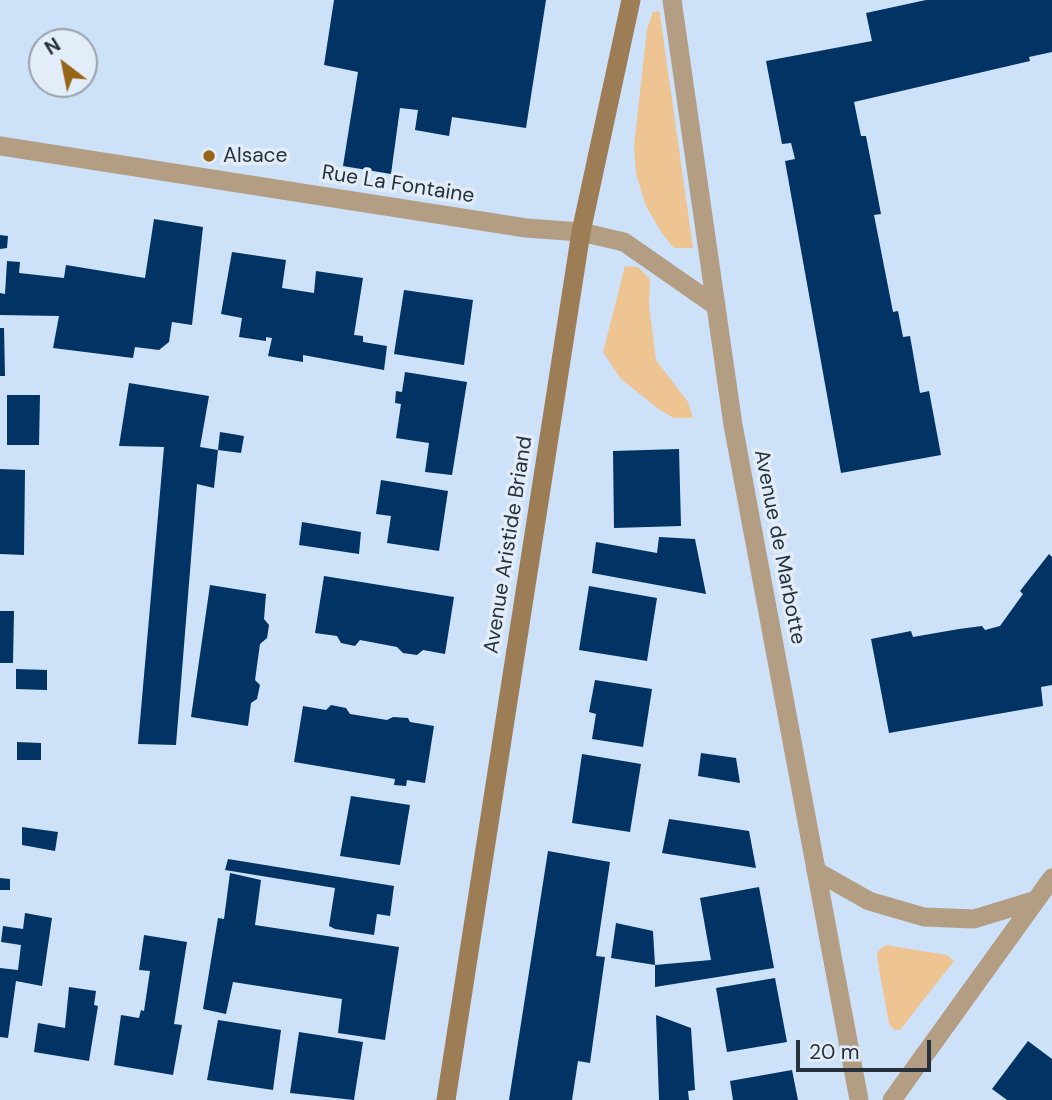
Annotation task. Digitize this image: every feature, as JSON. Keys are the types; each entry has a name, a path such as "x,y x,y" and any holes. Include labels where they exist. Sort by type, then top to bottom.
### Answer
{"main road":[{"name":"Avenue Aristide Briand","path":"446,1100 581,232 631,0"}],"street":[{"name":"Avenue de Marbotte","path":"673,0 733,425 859,1100"},
{"name":"Rue La Fontaine","path":"0,146 526,228 581,232 624,242 716,306"},
{"path":"816,871 869,901 924,917 974,919 1036,900"},
{"path":"892,1100 1052,878"}],"shaded area":[{"path":"659,11 693,248 674,248 661,232 646,206 636,174 634,146 647,29 653,12"},
{"path":"625,266 638,267 650,279 649,305 656,360 688,402 693,418 674,418 660,410 621,379 603,352"},
{"path":"886,945 947,955 954,961 900,1030 894,1030 889,1024 878,963 877,952"}],"building":[{"path":"334,0 546,0 526,128 452,117 449,136 415,130 418,110 400,108 391,174 343,166 358,72 324,65"},
{"path":"926,0 1052,0 1052,52 1029,57 1030,61 854,102 861,136 866,136 881,214 874,215 893,312 898,311 903,337 910,336 920,393 929,391 941,455 841,473 785,161 795,159 791,143 782,144 766,61 872,41 866,13"},
{"path":"154,219 203,227 192,325 172,322 169,342 159,350 135,347 133,358 53,348 59,316 0,315 0,293 5,294 7,261 20,262 19,273 64,278 66,265 145,278"},
{"path":"0,235 8,236 7,248 0,249"},
{"path":"232,252 286,260 282,288 314,293 316,271 363,278 354,335 363,336 363,342 387,346 384,370 303,355 303,362 268,356 272,338 266,337 266,341 239,337 242,318 221,314"},
{"path":"404,290 473,300 464,365 394,354"},
{"path":"0,328 4,328 5,376 0,376"},
{"path":"405,372 467,382 452,475 425,472 429,443 396,438 401,404 395,403 396,391 402,392"},
{"path":"129,383 209,396 200,447 218,450 214,488 197,484 176,745 138,744 164,447 119,446"},
{"path":"7,395 40,395 39,445 7,445"},
{"path":"220,432 244,436 241,453 218,450"},
{"path":"679,449 681,526 614,528 613,451"},
{"path":"0,469 25,470 24,555 0,554"},
{"path":"381,480 448,491 439,551 387,543 391,516 376,514"},
{"path":"302,522 361,532 359,554 299,545"},
{"path":"659,537 695,539 706,594 592,573 596,542 657,553"},
{"path":"1049,554 1052,557 1052,685 1041,687 1043,706 889,733 871,639 911,631 913,637 982,626 985,630 1000,626 1023,594 1020,591"},
{"path":"324,576 454,597 445,654 423,650 417,655 403,653 397,647 360,640 355,646 341,643 337,636 315,633"},
{"path":"210,585 266,594 264,619 269,625 267,638 260,644 255,680 260,685 257,699 251,703 248,726 191,717"},
{"path":"589,586 657,598 647,661 579,650"},
{"path":"0,611 14,611 13,663 0,663"},
{"path":"16,669 47,670 47,690 16,689"},
{"path":"595,680 652,689 643,747 592,739 596,714 589,712"},
{"path":"331,705 346,708 350,714 387,720 393,717 408,718 410,722 434,726 425,783 407,780 406,786 394,785 395,779 294,762 303,706 326,710"},
{"path":"17,742 41,743 41,760 17,760"},
{"path":"701,753 736,758 740,783 698,776"},
{"path":"582,754 641,764 630,832 572,823"},
{"path":"351,796 410,805 400,865 340,856"},
{"path":"669,819 749,831 756,868 662,853"},
{"path":"22,827 58,832 55,851 22,845"},
{"path":"548,851 610,862 596,956 605,957 590,1063 578,1061 572,1100 509,1100"},
{"path":"228,859 394,886 390,916 377,914 374,935 335,929 329,926 335,888 225,870"},
{"path":"230,873 261,880 255,925 399,947 385,1040 338,1033 342,999 233,982 226,1014 203,1009 218,918 224,919"},
{"path":"0,878 10,879 10,890 0,890"},
{"path":"759,887 774,968 655,987 655,965 711,960 700,898"},
{"path":"25,913 52,918 42,986 16,981 8,1038 0,1037 0,968 18,970 21,945 1,942 3,926 23,929"},
{"path":"616,923 653,931 655,965 611,958"},
{"path":"144,935 187,942 174,1024 182,1025 173,1075 114,1065 121,1015 139,1018 141,1010 144,1011 150,971 139,970"},
{"path":"775,978 787,1042 727,1052 716,988"},
{"path":"69,987 96,991 94,1005 98,1006 89,1061 34,1052 38,1023 65,1028"},
{"path":"656,1015 691,1028 695,1090 688,1091 689,1100 659,1100"},
{"path":"218,1020 281,1030 273,1090 207,1080"},
{"path":"299,1032 363,1042 354,1100 290,1093"},
{"path":"1028,1041 1052,1059 1052,1100 1007,1100 992,1089"},
{"path":"792,1070 798,1100 733,1100 730,1081"}],"place":[{"name":"Alsace","path":"209,156"}]}
